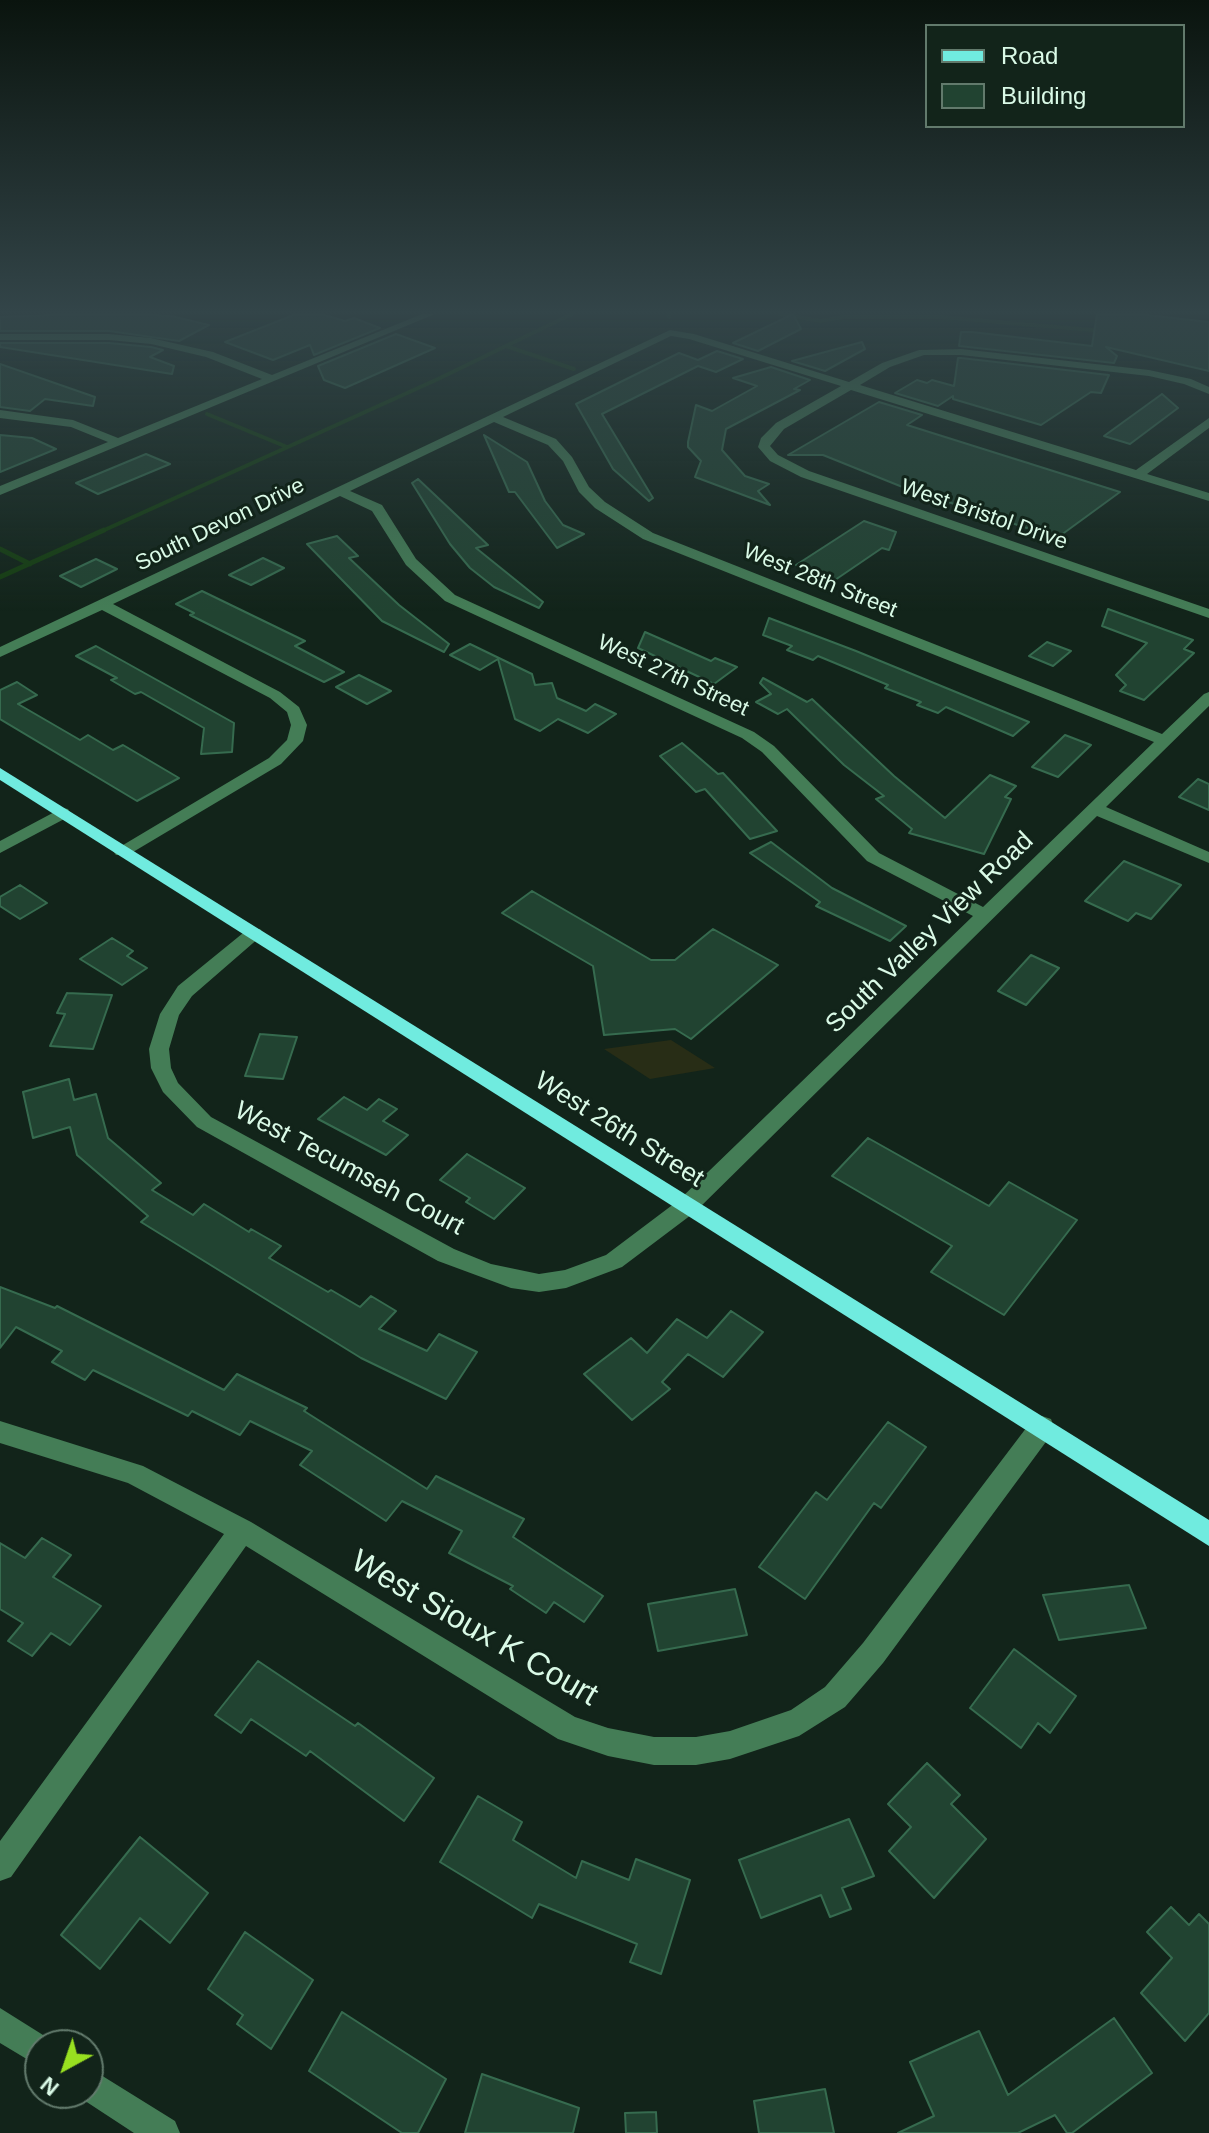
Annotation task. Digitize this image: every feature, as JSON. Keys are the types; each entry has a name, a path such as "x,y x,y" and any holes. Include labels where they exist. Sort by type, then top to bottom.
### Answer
{"main road":[{"name":"West 26th Street","path":"0,773 1209,1534"}],"street":[{"path":"0,414 73,424 118,442"},
{"path":"0,491 188,414"},
{"name":"South Devon Drive","path":"0,653 500,414"},
{"name":"West Bristol Drive","path":"805,414 770,434 765,441 767,452 785,466 1209,614"},
{"path":"937,414 1209,497"},
{"name":"West 28th Street","path":"493,417 552,442 568,460 584,489 600,505 648,536 1164,740"},
{"path":"1137,475 1209,422"},
{"name":"West 27th Street","path":"340,491 377,508 411,562 450,598 748,735 768,749 873,857 985,915"},
{"path":"102,604 275,695 294,710 299,725 295,741 275,761 122,851"},
{"name":"South Valley View Road","path":"687,1206 1209,697"},
{"path":"1095,809 1209,858"},
{"path":"0,848 62,813"},
{"name":"West Tecumseh Court","path":"254,933 185,991 159,1049 161,1068 170,1087 204,1122 446,1255 511,1279 539,1283 596,1270 614,1261 687,1206"},
{"name":"West Sioux K Court","path":"0,1432 134,1474 242,1530 568,1729 608,1742 654,1751 696,1751 730,1745 799,1722 835,1697 873,1653 1042,1427"},
{"path":"0,1866 242,1530"},
{"path":"0,2024 24,2040"},
{"path":"104,2094 163,2133"}],"green space":[{"path":"671,1040 715,1068 650,1079 604,1049"}],"building":[{"path":"581,414 603,414 653,498 649,501 613,469"},
{"path":"694,414 755,414 726,429 722,450 745,476 769,484 758,491 770,505 695,477 701,461 688,447"},
{"path":"859,414 917,414 922,415 907,425 1120,492 1057,538 900,486 823,455 788,455"},
{"path":"1002,414 1058,414 1041,425"},
{"path":"1135,414 1171,414 1130,444 1104,436"},
{"path":"0,435 32,438 56,449 0,472"},
{"path":"484,435 527,462 545,501 563,525 584,534 557,548 515,492 509,492"},
{"path":"146,454 170,464 98,494 76,483"},
{"path":"418,479 488,545 476,548 543,602 539,608 494,587 470,568 450,544 412,483"},
{"path":"864,521 896,532 889,550 882,548 835,580 796,565"},
{"path":"337,536 358,556 349,558 399,605 449,644 444,652 382,621 307,544"},
{"path":"263,558 284,568 251,585 229,575"},
{"path":"96,559 117,569 81,587 60,576"},
{"path":"202,591 305,641 295,646 344,672 324,682 190,615 194,613 176,604"},
{"path":"1108,609 1193,640 1184,649 1194,653 1144,700 1120,691 1126,685 1116,675 1147,643 1102,626"},
{"path":"769,618 1029,722 1013,736 946,707 938,713 917,705 921,702 885,688 888,685 818,656 813,660 787,650 792,646 763,635"},
{"path":"645,632 711,661 715,658 737,667 714,684 638,648"},
{"path":"1047,642 1071,651 1053,666 1029,656"},
{"path":"470,644 532,674 535,685 552,683 557,698 586,711 595,704 616,714 588,733 558,719 540,731 515,719 498,659 480,670 450,655"},
{"path":"96,646 234,723 232,752 201,754 204,728 141,692 135,694 111,680 117,678 76,656"},
{"path":"359,675 391,691 367,704 336,687"},
{"path":"763,678 807,702 812,699 894,776 945,818 990,775 1016,786 1005,797 1011,799 984,854 909,833 912,829 876,799 884,796 844,765 787,709 778,714 756,702 771,694 760,683"},
{"path":"17,682 37,695 18,704 80,740 88,735 113,750 123,745 179,778 137,801 0,719 0,690"},
{"path":"1065,735 1091,745 1058,777 1032,767"},
{"path":"682,743 718,774 723,773 777,831 750,839 705,789 696,792 660,756"},
{"path":"1198,779 1209,784 1209,810 1179,797"},
{"path":"771,842 832,888 906,926 890,941 816,906 820,902 750,853"},
{"path":"1124,861 1181,885 1151,919 1136,913 1128,921 1085,901"},
{"path":"20,885 47,903 20,919 0,906 0,897"},
{"path":"532,891 651,960 675,960 713,929 778,965 691,1039 675,1029 604,1035 593,966 502,913"},
{"path":"112,938 133,951 127,956 147,968 122,985 80,959"},
{"path":"1031,955 1059,968 1026,1005 998,991"},
{"path":"67,993 112,995 93,1049 50,1046 65,1014 57,1013"},
{"path":"260,1034 297,1037 283,1079 245,1076"},
{"path":"69,1079 74,1100 96,1094 108,1138 161,1183 152,1190 193,1215 204,1204 249,1232 251,1229 281,1246 269,1258 328,1292 331,1290 360,1307 371,1296 396,1311 379,1329 427,1351 439,1334 477,1352 446,1399 361,1358 141,1222 148,1216 77,1155 70,1127 33,1138 23,1092"},
{"path":"344,1097 367,1110 379,1099 397,1109 383,1121 408,1135 386,1155 318,1119"},
{"path":"868,1138 989,1206 1009,1182 1077,1220 1004,1315 931,1272 952,1246 832,1176"},
{"path":"467,1154 525,1188 494,1219 466,1202 470,1198 440,1180"},
{"path":"0,1287 55,1308 57,1306 224,1390 237,1374 307,1408 304,1411 427,1489 436,1476 524,1519 513,1537 603,1596 584,1622 554,1602 546,1613 510,1589 513,1586 449,1553 462,1531 402,1501 386,1521 300,1465 312,1451 250,1421 240,1435 192,1411 188,1416 93,1370 85,1380 52,1362 62,1351 16,1327 0,1348"},
{"path":"731,1311 763,1332 723,1377 688,1354 662,1382 670,1389 632,1420 584,1374 631,1338 647,1353 677,1319 707,1338"},
{"path":"888,1422 926,1447 881,1508 874,1503 805,1599 759,1567 816,1492 827,1500"},
{"path":"42,1538 71,1555 53,1577 101,1606 70,1645 51,1633 32,1656 8,1641 23,1623 0,1609 0,1543 25,1558"},
{"path":"1129,1585 1146,1628 1059,1640 1043,1595"},
{"path":"735,1589 747,1635 658,1651 648,1604"},
{"path":"1014,1649 1076,1696 1050,1733 1038,1723 1021,1748 970,1708"},
{"path":"258,1661 355,1726 358,1723 434,1778 404,1821 310,1751 306,1756 251,1719 241,1733 215,1715"},
{"path":"927,1763 960,1795 951,1804 986,1839 934,1898 889,1851 911,1827 888,1804"},
{"path":"478,1796 522,1822 513,1840 576,1878 582,1861 629,1880 636,1859 690,1880 661,1974 630,1962 637,1944 539,1904 532,1918 440,1862"},
{"path":"849,1819 874,1876 842,1888 851,1909 830,1917 821,1895 761,1918 739,1860"},
{"path":"140,1837 208,1893 170,1943 140,1918 100,1969 61,1935"},
{"path":"1171,1907 1189,1925 1199,1914 1209,1924 1209,2013 1185,2041 1141,1993 1172,1958 1147,1932"},
{"path":"245,1932 313,1980 271,2049 237,2024 243,2015 208,1989"},
{"path":"342,2012 446,2079 418,2133 402,2133 309,2071"},
{"path":"1114,2018 1152,2073 1072,2133 1067,2133 1055,2115 1018,2133 898,2133 934,2116 910,2062 979,2031 1008,2095"},
{"path":"482,2074 579,2108 573,2133 465,2133"},
{"path":"825,2089 834,2133 759,2133 754,2101"},
{"path":"656,2112 657,2133 626,2133 625,2113"}],"waterway":[{"path":"207,414 287,447"},
{"path":"100,532 362,414"},
{"path":"29,564 104,530"},
{"path":"0,549 29,564"},
{"path":"0,577 29,564"}]}
